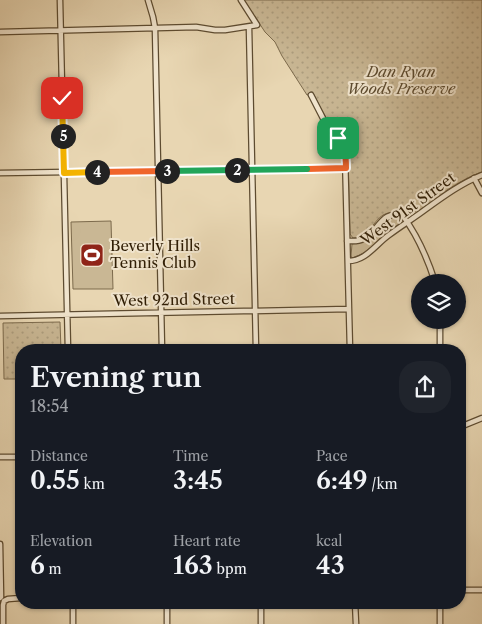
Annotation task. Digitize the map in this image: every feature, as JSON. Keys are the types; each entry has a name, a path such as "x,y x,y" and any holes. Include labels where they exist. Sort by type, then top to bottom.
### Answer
{"street":[{"path":"60,0 68,344"},
{"path":"148,0 155,28 162,344"},
{"path":"0,32 196,27 215,30 257,25 241,0"},
{"path":"249,27 256,344"},
{"path":"312,95 328,128 338,138 346,155 350,344"},
{"path":"0,173 346,168"},
{"name":"West 91st Street","path":"348,261 354,261 369,254 387,237 453,190 482,175"},
{"path":"474,178 482,193"},
{"path":"347,241 364,239 370,235 381,221 389,216 395,214 403,216 423,250 431,274"},
{"name":"West 92nd Street","path":"0,316 349,309"},
{"path":"440,329 440,344"},
{"path":"466,425 482,418"},
{"path":"0,457 15,457"},
{"path":"0,544 3,624"},
{"path":"466,590 482,590"},
{"path":"2,601 15,598"},
{"path":"73,609 74,624"},
{"path":"167,609 167,624"},
{"path":"261,609 261,624"},
{"path":"355,609 356,624"},
{"path":"440,609 440,624"}],"green space":[{"name":"Dan Ryan Woods Preserve","path":"244,0 482,0 482,172 451,187 422,209 383,215 367,233 353,238 350,234 348,155 337,131 327,120 313,93 307,95 275,42 265,32"},
{"path":"394,217 399,217 400,224 386,233 367,251 352,258 352,244 367,239 383,223"},
{"name":"Beverly Hills Tennis Club","path":"111,221 113,289 73,289 71,222"},
{"path":"60,322 61,344 15,344 15,379 4,379 3,323"}],"place":[{"name":"Beverly Hills Tennis Club","path":"92,255"}],"route":[{"path":"62,98 64,173 346,168 346,155 338,138"}]}
